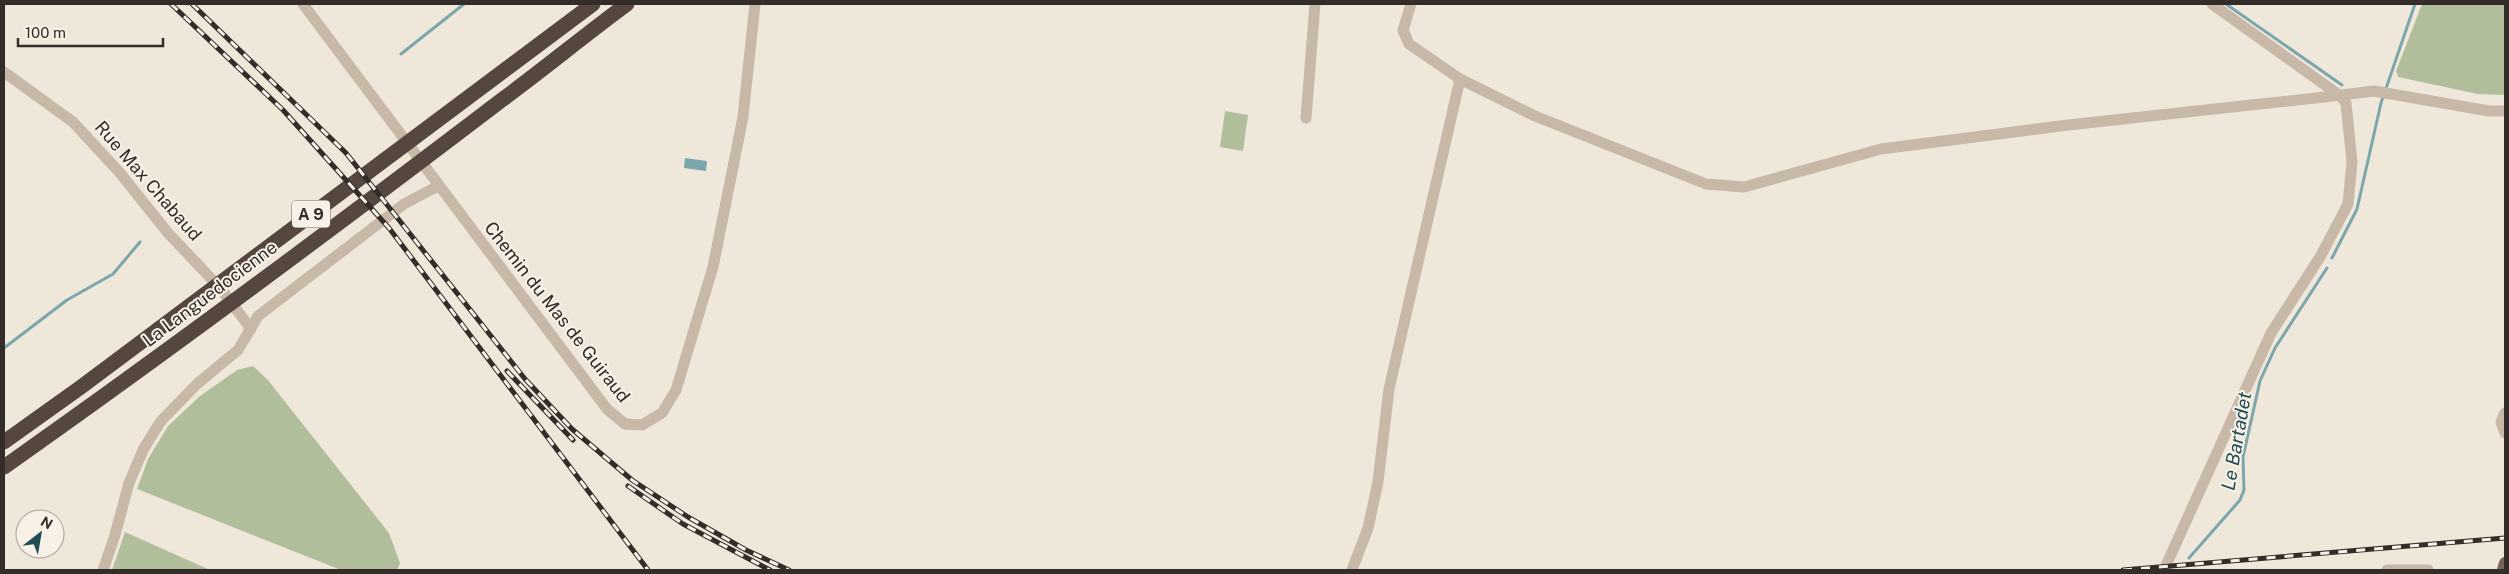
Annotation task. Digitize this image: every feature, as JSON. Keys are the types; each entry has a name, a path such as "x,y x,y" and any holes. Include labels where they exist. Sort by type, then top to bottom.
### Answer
{"highway":[{"name":"La Languedocienne","path":"4,442 593,4"},
{"name":"La Languedocienne","path":"4,466 94,404 433,152 627,4"}],"main road":[{"path":"2503,570 2505,563"}],"street":[{"name":"Chemin du Mas de Guiraud","path":"306,5 438,186 607,409 625,424 642,425 662,413 676,390 713,267 743,118 755,4"},
{"path":"1306,118 1315,4"},
{"path":"1411,4 1403,30 1409,44 1460,79 1535,116 1706,184 1744,187 1881,149 2374,91 2489,112 2505,112"},
{"path":"2164,570 2271,333 2320,257 2348,204 2352,162 2346,103 2339,95 2212,4"},
{"name":"Rue Max Chabaud","path":"4,72 73,122 120,173 168,233 221,289 251,329"},
{"path":"1352,570 1368,528 1378,482 1389,390 1460,79"},
{"path":"103,570 129,483 152,434 179,401 238,350 258,316 276,301 404,204 438,186"},
{"path":"2505,413 2501,422 2505,433"},
{"path":"2387,570 2428,570"}],"green space":[{"path":"2422,4 2505,4 2505,95 2478,94 2398,77 2396,71"},
{"path":"1225,111 1248,115 1243,151 1220,147"},
{"path":"253,366 267,379 389,533 400,563 397,570 341,570 137,489 148,459 168,426 200,396 237,370"},
{"path":"125,532 210,570 112,570"}],"water":[{"path":"685,158 707,161 706,171 684,168"}],"waterway":[{"path":"401,54 464,4"},
{"path":"2226,4 2342,85"},
{"name":"Le Bartadet","path":"2332,258 2357,209 2381,103 2415,4"},
{"path":"4,348 67,300 113,274 140,242"},
{"name":"Le Bartadet","path":"2189,558 2240,500 2244,490 2243,457 2260,381 2275,348 2327,268"}],"railway":[{"path":"171,4 283,110 389,228 648,570"},
{"path":"192,4 346,153 525,379 572,429 632,480 688,517 746,550 789,570"},
{"path":"507,371 573,440"},
{"path":"628,486 683,524 770,570"},
{"path":"2123,570 2505,538"}]}
